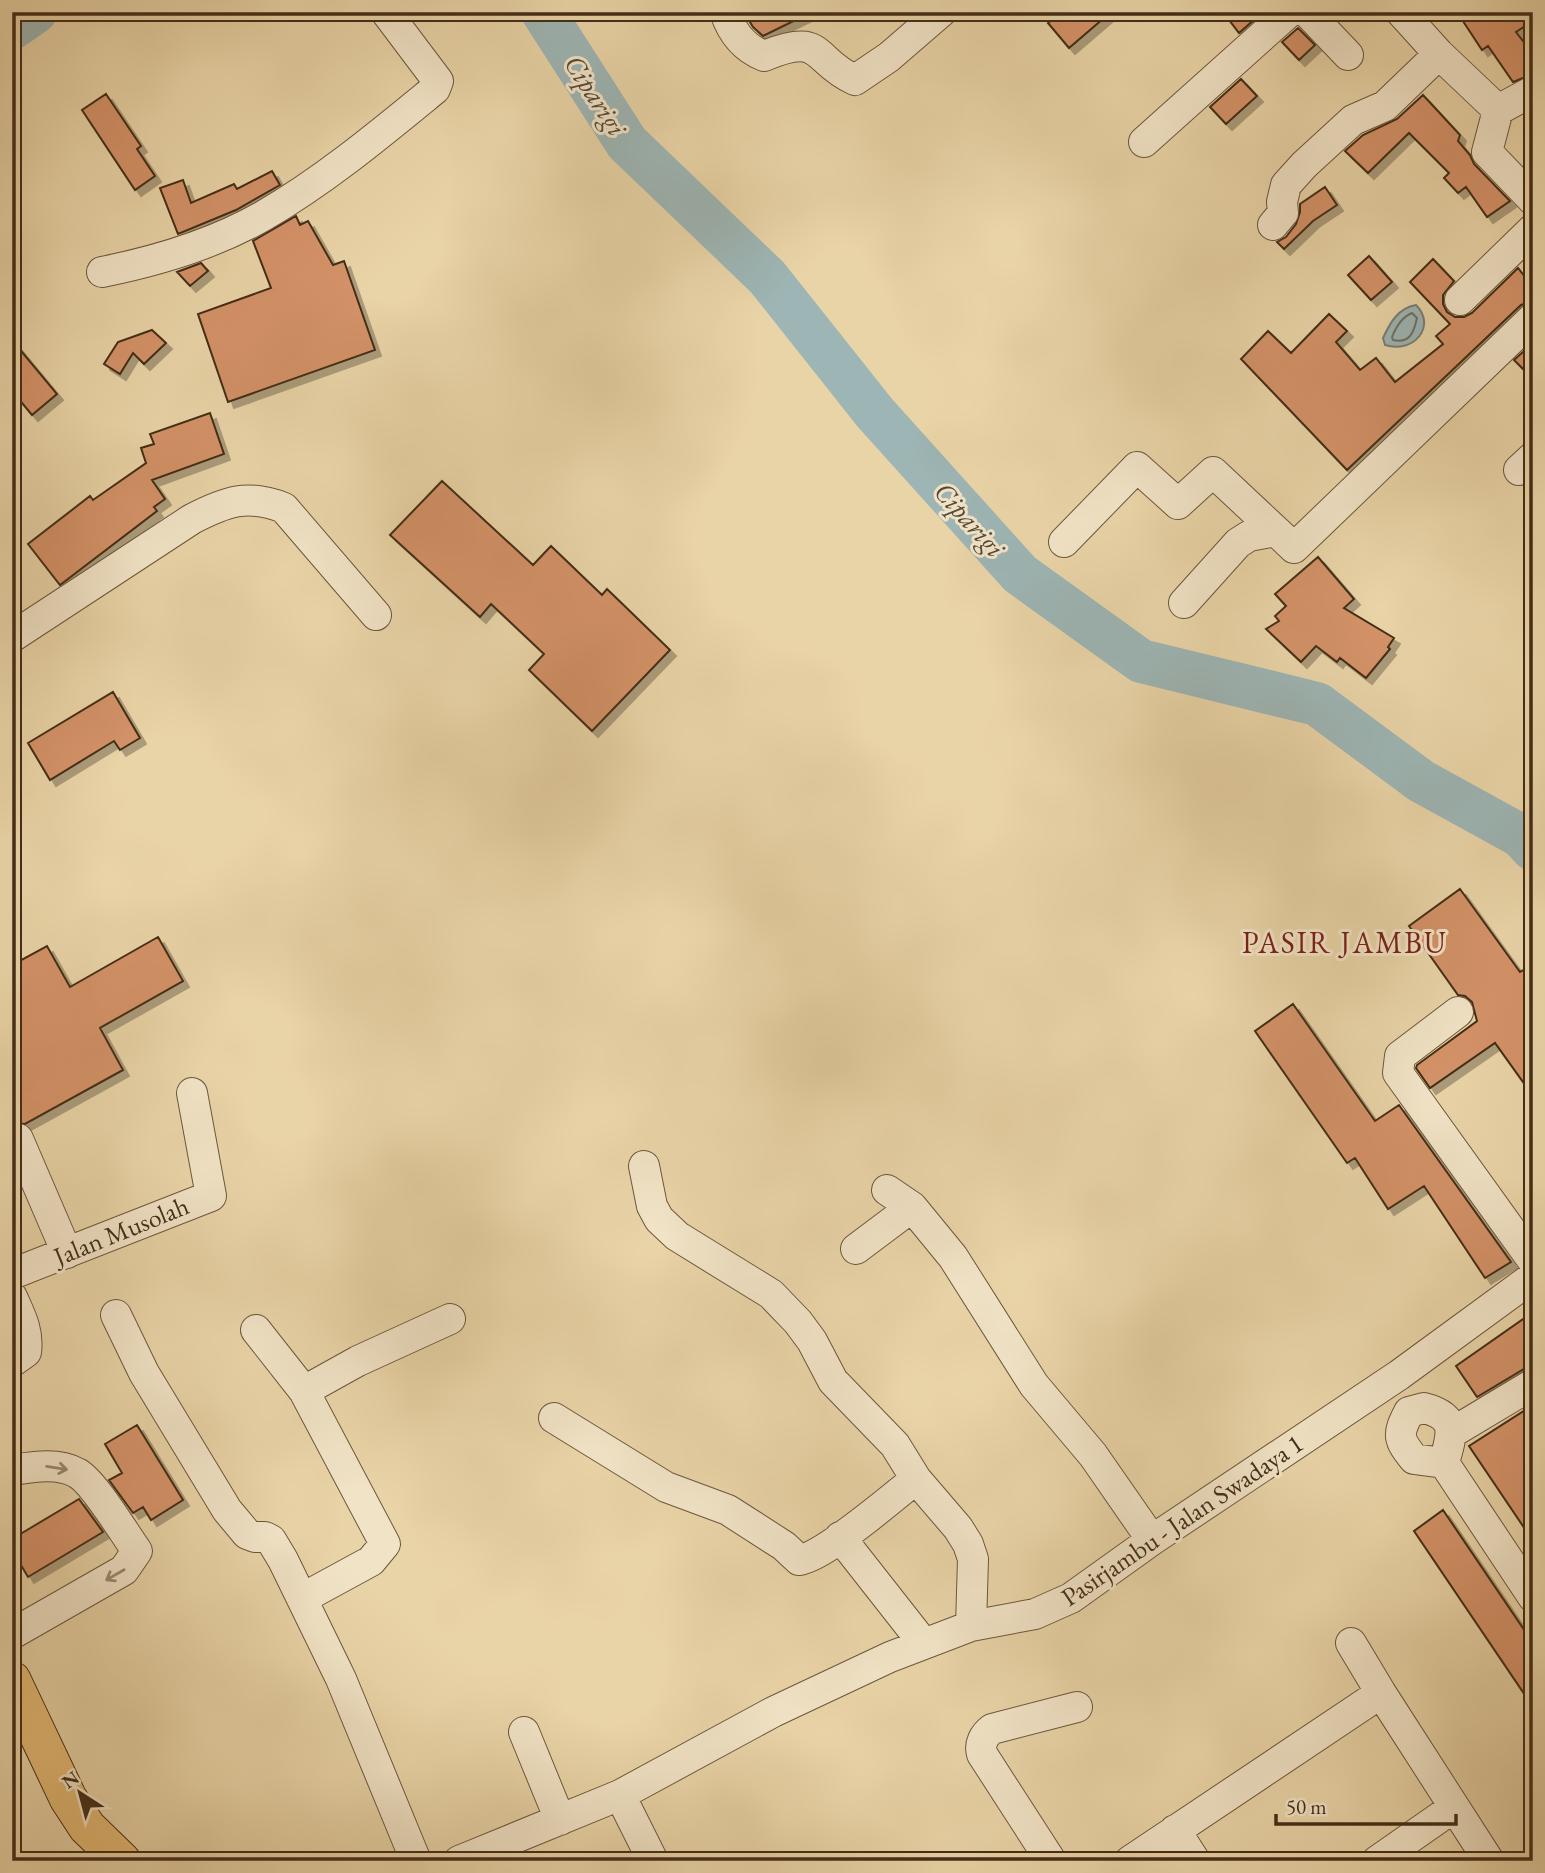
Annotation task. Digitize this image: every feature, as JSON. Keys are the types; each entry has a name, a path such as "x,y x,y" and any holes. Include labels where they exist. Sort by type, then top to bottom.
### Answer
{"main road":[{"path":"12,1680 68,1798 87,1827 121,1861"}],"street":[{"path":"102,272 152,262 263,216 356,155 435,89 438,81 386,12"},
{"path":"725,12 738,37 750,50 764,56 789,47 806,46 818,51 846,76 855,80 888,57 940,12"},
{"path":"1144,142 1289,12"},
{"path":"1307,12 1348,55"},
{"path":"1401,12 1438,54 1498,110"},
{"path":"1273,225 1283,213 1282,202 1286,185 1304,165 1353,120 1385,106 1438,54"},
{"path":"1533,91 1498,110 1486,152 1533,200"},
{"path":"1460,300 1533,229"},
{"path":"1064,542 1137,467 1178,504 1213,472 1294,548 1533,318"},
{"path":"12,637 192,519 224,503 248,500 267,501 284,508 376,615"},
{"path":"1184,603 1238,544 1249,536 1276,531"},
{"path":"1458,1012 1400,1056 1398,1073 1533,1261"},
{"name":"Jalan Musolah","path":"12,1275 211,1196 192,1093"},
{"path":"18,1139 67,1252"},
{"path":"644,1167 652,1206 659,1219 677,1236 771,1294 812,1341 833,1381 895,1445 916,1479 958,1528 973,1559 971,1626"},
{"path":"887,1191 912,1208 953,1257 1034,1385 1093,1455 1152,1540"},
{"path":"856,1249 912,1208"},
{"name":"Pasirjambu - Jalan Swadaya 1","path":"459,1861 620,1795 773,1712 890,1657 971,1626 1035,1614 1071,1598 1152,1540 1399,1375 1533,1277"},
{"path":"12,1297 26,1329 28,1341 26,1352 12,1363"},
{"path":"116,1315 144,1373 227,1510 247,1534 271,1540 303,1598 341,1679 416,1861"},
{"path":"304,1391 358,1361 450,1318"},
{"path":"256,1330 304,1391 385,1544 371,1561 303,1598"},
{"path":"1444,1462 1453,1432 1533,1384"},
{"path":"1444,1462 1414,1459 1403,1445 1400,1430 1409,1412 1424,1408 1437,1411 1449,1421 1453,1432"},
{"path":"555,1418 666,1486 728,1510 784,1546 795,1558 808,1558 916,1479"},
{"path":"1444,1462 1533,1597"},
{"path":"12,1469 38,1466 78,1473 137,1551 124,1570 12,1634"},
{"path":"840,1537 924,1644"},
{"path":"1351,1643 1489,1861"},
{"path":"1130,1861 1381,1693"},
{"path":"1051,1861 982,1754 981,1747 984,1737 992,1729 1077,1707"},
{"path":"524,1732 560,1820"},
{"path":"620,1795 653,1861"},
{"path":"1377,1861 1453,1808"},
{"path":"1175,1830 1195,1861"}],"water":[{"path":"1416,305 1424,321 1419,336 1405,346 1385,345 1383,338 1395,317 1404,309"}],"building":[{"path":"744,12 812,12 763,36 753,27"},
{"path":"1061,12 1111,12 1069,48 1048,23"},
{"path":"1223,12 1263,12 1239,33"},
{"path":"1457,12 1533,12 1533,21 1516,32 1533,54 1533,74 1513,82 1488,46 1482,50"},
{"path":"1298,28 1315,45 1299,60 1282,42"},
{"path":"1241,79 1257,96 1226,124 1210,107"},
{"path":"106,94 141,146 137,149 155,176 135,190 82,110"},
{"path":"1423,95 1460,135 1458,141 1474,164 1510,201 1487,217 1466,187 1458,193 1444,178 1449,173 1409,133 1368,173 1345,151 1363,135 1397,119"},
{"path":"272,171 280,185 236,210 178,234 160,188 183,180 191,203 234,184 237,189"},
{"path":"1325,187 1337,205 1313,221 1284,249 1277,242 1286,237 1296,224 1300,204"},
{"path":"296,216 300,225 308,221 333,265 344,261 375,350 228,402 198,314 271,288 253,241"},
{"path":"1369,256 1392,282 1371,300 1348,275"},
{"path":"1433,259 1454,281 1443,295 1443,304 1447,312 1455,317 1472,313 1518,268 1533,287 1533,301 1521,305 1347,470 1241,359 1268,331 1291,353 1329,314 1347,331 1336,342 1360,370 1376,358 1395,382 1443,344 1436,336 1450,324 1410,282"},
{"path":"201,263 208,271 190,286 177,272"},
{"path":"152,330 166,343 144,364 133,353 120,374 104,364 118,342"},
{"path":"12,340 57,394 32,415 12,391"},
{"path":"1533,343 1533,379 1514,360"},
{"path":"210,413 224,454 152,480 165,499 154,507 157,511 60,585 28,544 90,496 93,500 146,463 141,448 154,444 150,434"},
{"path":"442,481 533,565 551,546 602,595 607,589 670,650 592,731 529,670 544,654 491,604 480,617 390,535"},
{"path":"1318,557 1354,599 1344,608 1394,638 1388,647 1390,649 1366,678 1340,658 1337,662 1316,646 1301,662 1266,629 1279,621 1275,616 1286,606 1275,594"},
{"path":"113,692 140,738 120,750 114,741 50,780 28,743"},
{"path":"1460,889 1520,972 1533,964 1533,1096 1495,1043 1430,1088 1416,1068 1477,1021 1472,1002 1465,996 1458,995 1409,926"},
{"path":"158,937 183,981 100,1028 123,1070 25,1124 12,1123 12,965 47,946 70,987"},
{"path":"1293,1004 1375,1121 1399,1105 1511,1262 1485,1278 1424,1186 1388,1209 1355,1158 1347,1163 1255,1031"},
{"path":"1533,1312 1533,1367 1524,1369 1477,1397 1456,1366"},
{"path":"1533,1405 1533,1541 1469,1446"},
{"path":"137,1425 183,1500 151,1520 143,1507 133,1513 109,1480 122,1473 105,1444"},
{"path":"79,1499 103,1532 28,1577 12,1550 12,1539"},
{"path":"1443,1510 1533,1643 1533,1707 1414,1531"}],"waterway":[{"name":"Ciparigi","path":"12,28 35,12"},
{"name":"Ciparigi","path":"543,12 627,143 767,277 875,413 1020,574 1141,661 1317,704 1421,781 1521,836 1533,849"}],"district":[{"name":"PASIR JAMBU","path":"1345,942"}]}
